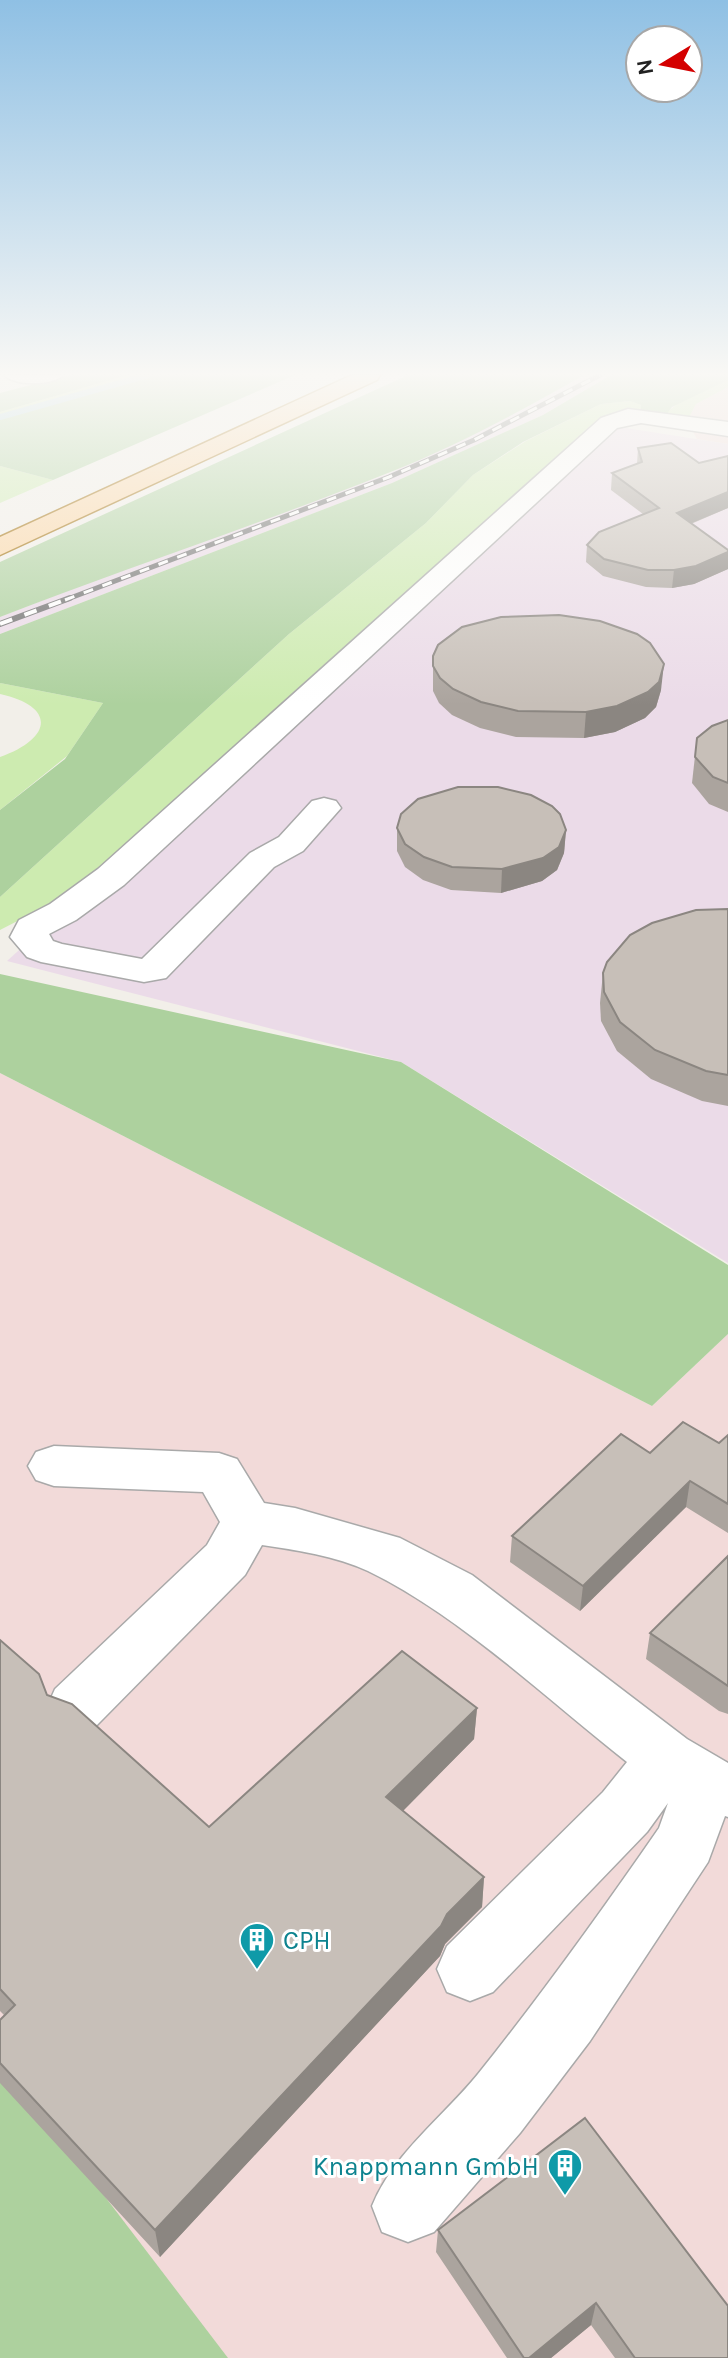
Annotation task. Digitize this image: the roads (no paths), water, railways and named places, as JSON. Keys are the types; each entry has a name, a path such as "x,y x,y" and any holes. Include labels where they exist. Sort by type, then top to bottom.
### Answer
{"main road":[{"path":"14,515 80,485"},
{"path":"0,547 133,485"}],"street":[{"path":"16,936 63,912 111,877 541,485"},
{"path":"16,936 29,937 33,944 54,954 144,971 153,970 262,860 291,844 324,808"},
{"path":"54,1466 219,1473 247,1522"},
{"path":"247,1522 295,1529 381,1553 452,1591 577,1689 700,1777"},
{"path":"76,1707 226,1560 247,1522"},
{"path":"470,1969 625,1812 700,1777"},
{"path":"408,2206 495,2108 566,2018 686,1842 700,1777"}],"railway":[{"path":"65,600 368,485"},
{"path":"0,624 70,598"}],"place":[{"name":"CPH","path":"257,1971"},
{"name":"Knappmann GmbH","path":"565,2197"}]}
